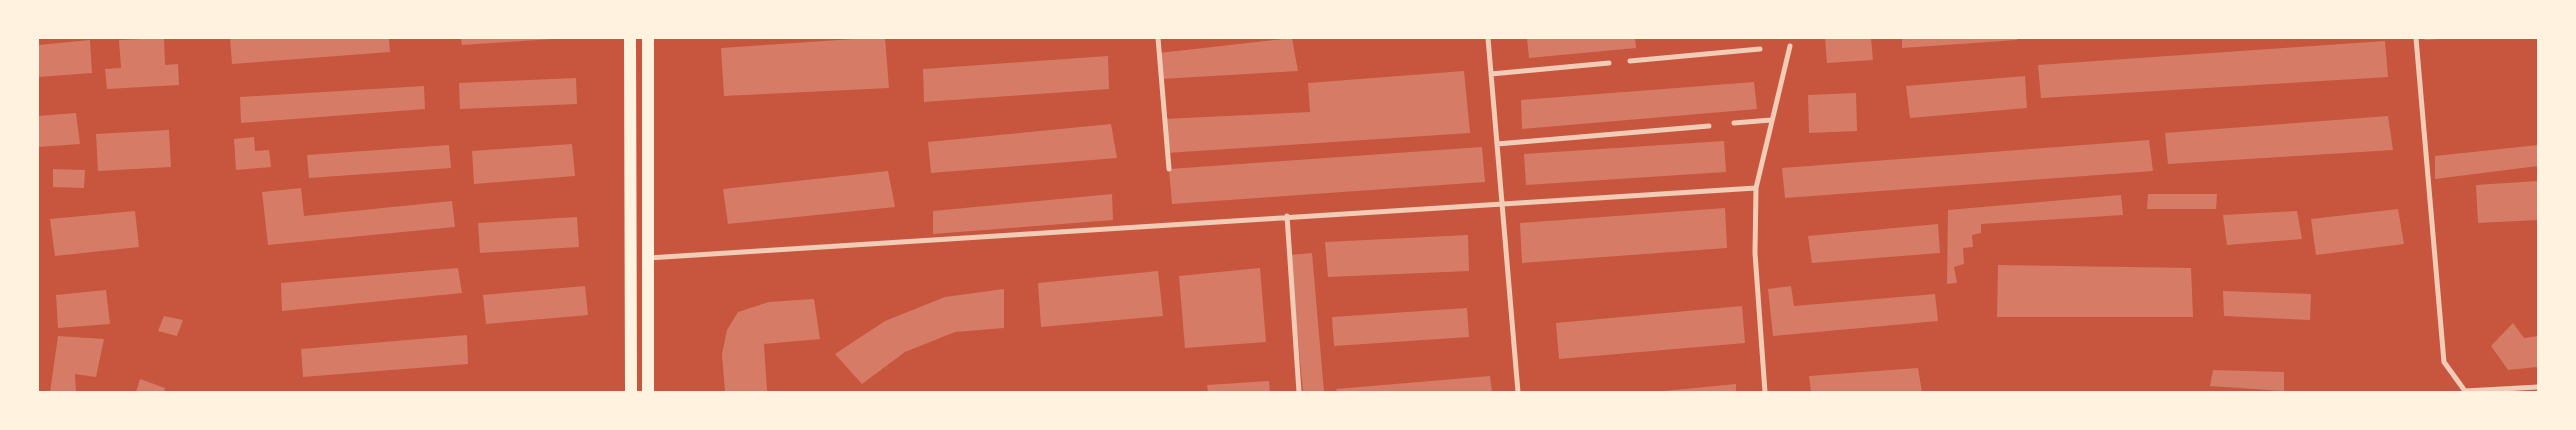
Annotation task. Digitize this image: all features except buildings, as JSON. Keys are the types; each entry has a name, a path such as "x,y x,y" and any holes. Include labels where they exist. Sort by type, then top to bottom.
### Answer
{"main road":[{"path":"630,38 631,392"},
{"path":"648,38 648,392"}],"street":[{"path":"1158,38 1169,169"},
{"path":"1488,38 1518,392"},
{"path":"2416,38 2444,362 2465,391 2538,387"},
{"path":"1765,392 1755,253 1756,188 1790,46"},
{"path":"1630,61 1760,49"},
{"path":"1491,74 1609,63"},
{"path":"1734,123 1771,120"},
{"path":"1497,144 1709,126"},
{"path":"647,258 1286,216 1756,188"},
{"path":"1286,216 1299,392"}]}
